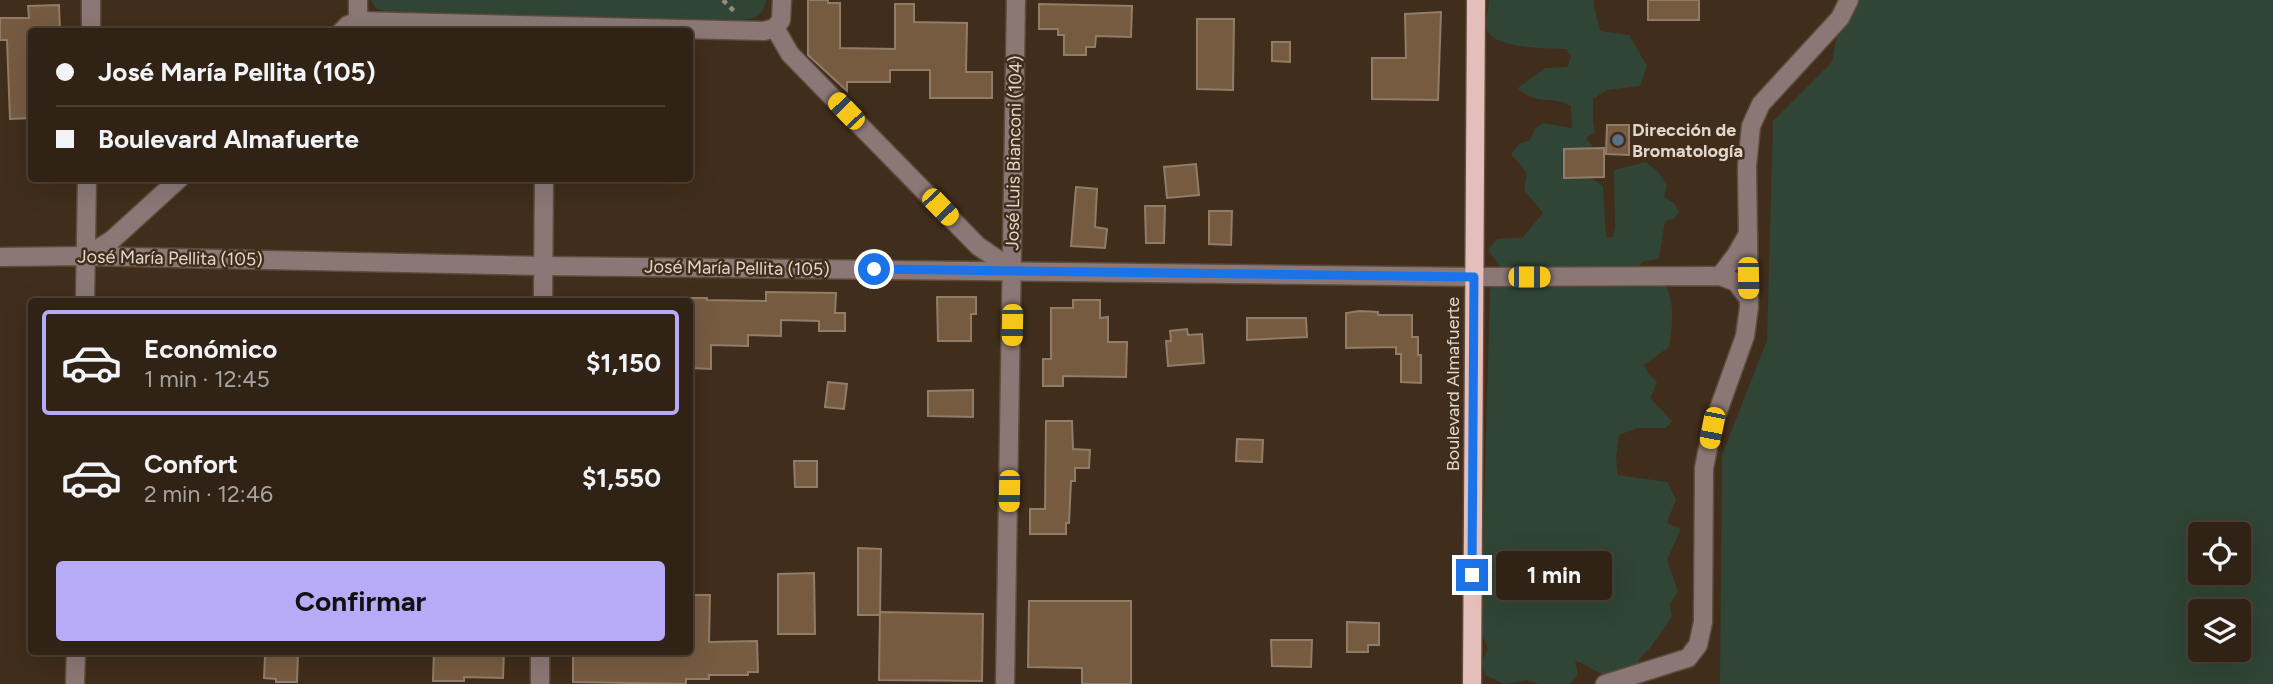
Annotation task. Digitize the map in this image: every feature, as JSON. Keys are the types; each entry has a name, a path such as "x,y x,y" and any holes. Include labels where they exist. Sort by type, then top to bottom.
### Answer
{"main road":[{"name":"Boulevard Almafuerte","path":"1472,684 1476,0"}],"street":[{"path":"91,0 91,28"},
{"path":"358,0 358,21"},
{"path":"693,31 764,32 775,27 781,20 782,0"},
{"name":"José Luis Bianconi (104)","path":"1005,684 1016,0"},
{"path":"1605,684 1688,658 1698,645 1703,622 1704,468 1712,428 1745,336 1749,299 1746,166 1751,126 1761,104 1840,18 1849,0"},
{"path":"345,28 358,21 522,28"},
{"path":"775,27 790,54 978,246 1013,270"},
{"path":"85,298 87,182"},
{"path":"86,256 112,240 176,182"},
{"path":"543,298 544,182"},
{"path":"1748,234 1720,276 1736,282 1749,299"},
{"name":"José María Pellita (105)","path":"0,257 86,256 543,266 1474,277 1720,276"},
{"path":"75,684 76,655"},
{"path":"540,655 540,684"}],"green space":[{"path":"371,0 766,0 759,15 743,20 389,13 376,8"},
{"path":"1489,0 1594,0 1600,31 1629,35 1647,66 1640,86 1607,90 1593,99 1595,132 1586,138 1592,145 1587,161 1591,178 1603,186 1606,237 1613,237 1615,227 1614,170 1646,162 1659,173 1667,186 1664,197 1675,204 1679,212 1674,219 1665,221 1659,259 1644,261 1637,268 1664,284 1671,300 1669,347 1644,365 1657,382 1650,398 1672,421 1666,428 1637,428 1619,435 1616,457 1618,475 1667,482 1676,499 1667,523 1681,529 1667,560 1678,591 1670,604 1672,617 1639,659 1638,673 1602,674 1575,660 1578,674 1570,684 1539,684 1527,680 1504,684 1485,675 1482,661 1488,649 1481,620 1490,290 1497,280 1514,271 1500,267 1488,250 1497,239 1523,237 1543,213 1524,190 1527,173 1511,154 1519,144 1530,140 1535,129 1543,123 1572,128 1571,106 1531,97 1518,88 1545,68 1567,67 1571,57 1566,49 1510,44 1491,36 1487,29"},
{"path":"1844,0 2273,0 2273,684 1720,684 1722,455 1767,340 1773,121 1832,62"}],"building":[{"path":"808,0 840,3 840,48 895,49 895,4 914,4 914,22 967,23 966,72 992,72 992,98 930,98 930,70 890,70 890,82 847,82 847,91 808,55"},
{"path":"1648,0 1699,0 1699,20 1648,20"},
{"path":"1039,4 1132,6 1131,37 1096,36 1095,47 1086,47 1086,55 1064,55 1064,35 1058,35 1058,29 1039,29"},
{"path":"59,5 60,28 28,28 28,118 10,119 7,40 0,40 0,18 29,18 28,6"},
{"path":"1441,12 1438,100 1372,99 1372,58 1406,58 1405,14"},
{"path":"1197,19 1234,19 1233,90 1197,89"},
{"path":"1272,42 1290,42 1290,62 1272,61"},
{"name":"Dirección de Bromatología","path":"1607,125 1629,125 1629,155 1606,154"},
{"path":"1604,148 1604,177 1564,178 1564,149"},
{"path":"1196,164 1199,195 1167,198 1164,167"},
{"path":"1076,187 1097,189 1095,227 1107,229 1105,248 1071,246"},
{"path":"1145,206 1165,206 1164,243 1146,243"},
{"path":"1209,211 1232,211 1231,245 1209,244"},
{"path":"766,292 836,293 835,313 845,313 845,331 819,331 819,321 781,320 781,336 748,335 748,346 711,345 711,369 693,368 693,298 766,301"},
{"path":"937,297 976,297 976,314 971,314 971,341 938,341"},
{"path":"1073,300 1100,300 1100,318 1108,317 1108,342 1127,342 1126,377 1063,376 1063,386 1043,386 1043,359 1051,359 1051,308 1073,308"},
{"path":"1378,312 1378,315 1412,315 1412,337 1418,337 1418,355 1421,355 1421,383 1401,382 1401,354 1396,354 1396,347 1346,348 1346,313"},
{"path":"1247,318 1306,318 1307,337 1247,340"},
{"path":"1187,329 1188,335 1202,334 1204,363 1168,366 1166,341 1171,341 1170,331"},
{"path":"828,382 847,384 844,409 825,407"},
{"path":"973,390 973,417 928,416 928,391"},
{"path":"1046,421 1072,421 1073,449 1090,450 1089,468 1075,468 1075,481 1071,481 1066,534 1030,534 1030,509 1045,509"},
{"path":"1237,439 1263,440 1262,462 1236,461"},
{"path":"794,461 817,461 817,487 795,487"},
{"path":"858,548 881,549 880,615 858,615"},
{"path":"814,573 815,634 778,634 778,574"},
{"path":"693,595 710,595 709,642 757,641 758,672 748,672 748,675 709,675 709,679 686,679 686,684 573,682 573,655 693,655"},
{"path":"1029,601 1131,601 1131,684 1082,684 1082,668 1028,667"},
{"path":"880,612 983,614 982,681 879,680"},
{"path":"1347,622 1379,623 1379,645 1368,645 1368,652 1347,652"},
{"path":"1271,640 1312,640 1311,667 1272,666"},
{"path":"298,655 297,682 276,682 276,679 264,678 265,656"},
{"path":"434,655 504,655 503,678 464,677 464,681 433,681"}],"place":[{"name":"Dirección de Bromatología","path":"1618,140"}],"route":[{"path":"874,269 1474,277 1472,575"}]}
